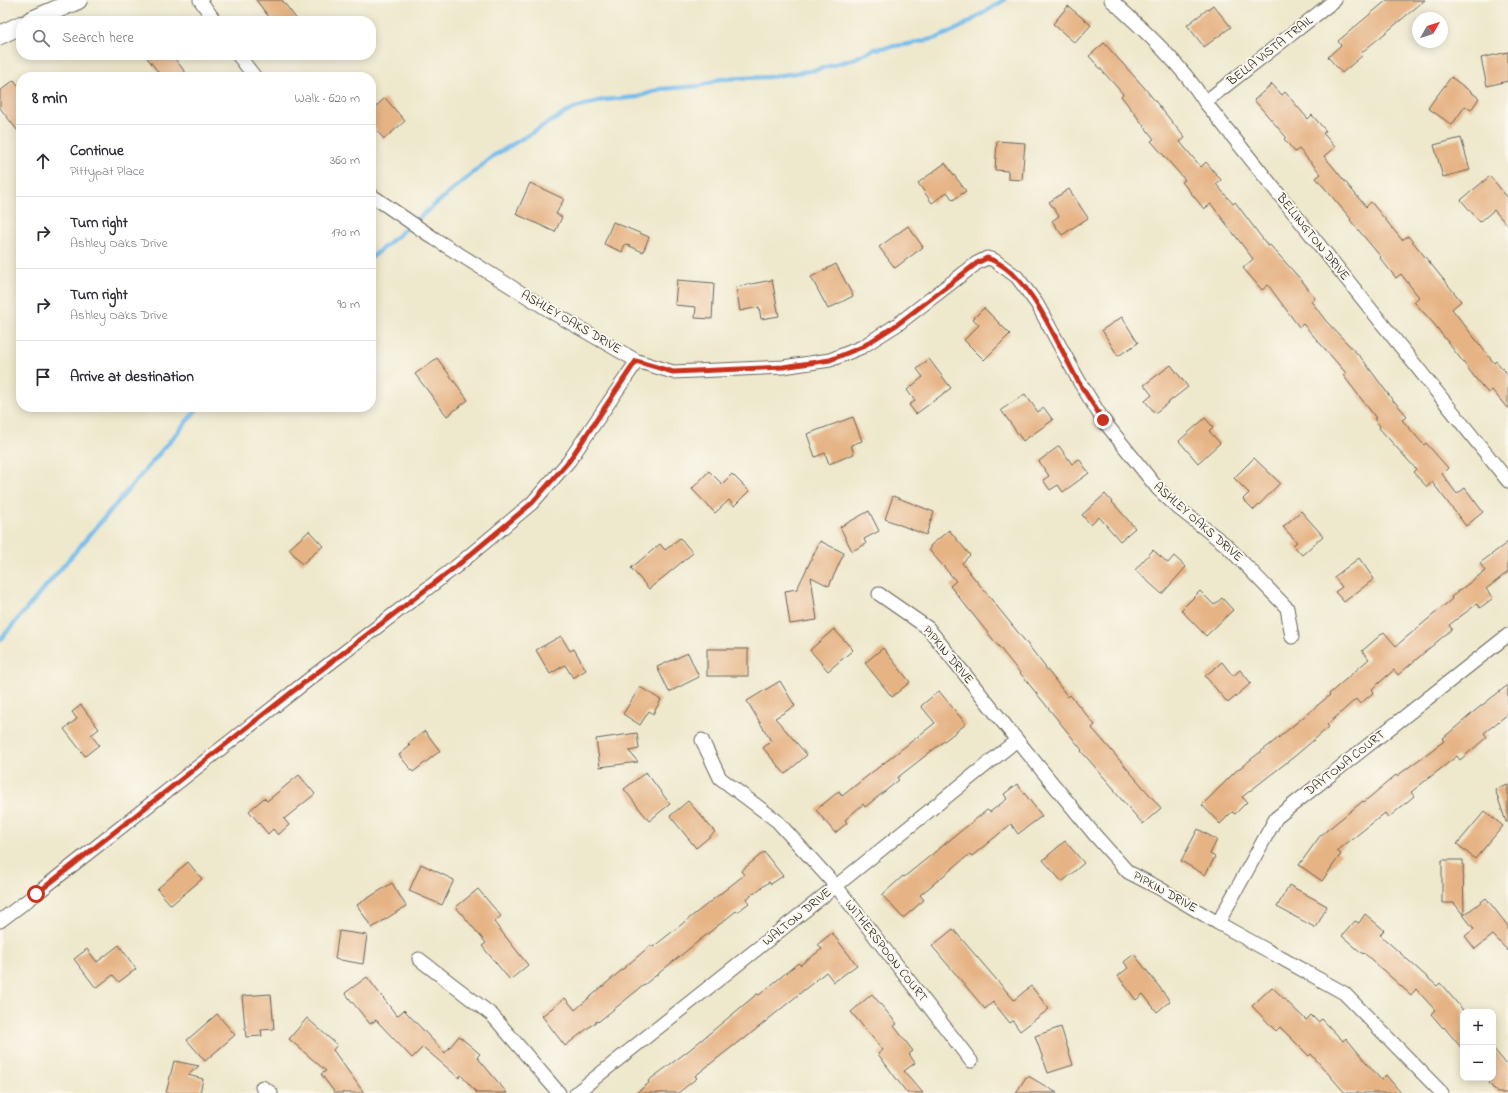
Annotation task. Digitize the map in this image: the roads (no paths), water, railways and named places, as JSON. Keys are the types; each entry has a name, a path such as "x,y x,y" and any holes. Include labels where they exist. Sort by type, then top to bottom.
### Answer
{"main road":[{"path":"41,16 78,0"},
{"path":"0,35 16,27"}],"street":[{"path":"200,0 211,16"},
{"name":"BELLINGTON DRIVE","path":"1111,0 1141,27 1193,83 1205,102 1508,481"},
{"name":"BELLA VISTA TRAIL","path":"1205,102 1335,0"},
{"path":"242,60 251,72"},
{"name":"ASHLEY OAKS DRIVE","path":"376,198 435,239 541,306 636,361 673,372 783,367 830,360 862,347 898,324 977,263 987,258 994,260 1017,277 1037,304 1078,382 1103,420 1122,445 1158,489 1177,507 1226,545 1254,572 1287,608 1292,637"},
{"path":"0,921 302,684 458,565 532,503 569,461 636,361"},
{"name":"PIPKIN DRIVE","path":"879,594 928,628 1094,834 1128,872 1344,993 1442,1093"},
{"name":"DAYTONA COURT","path":"1218,923 1276,818 1508,635"},
{"name":"WITHERSPOON COURT","path":"702,740 720,778 777,821 836,886 971,1061"},
{"name":"WALTON DRIVE","path":"576,1093 1017,740"},
{"path":"419,959 492,1015 559,1093"}],"waterway":[{"path":"376,254 493,156 572,109 603,100 638,97 660,89 700,86 720,79 769,77 816,70 853,59 875,49 937,38 961,27 1004,0"},
{"path":"0,640 195,412"}]}
